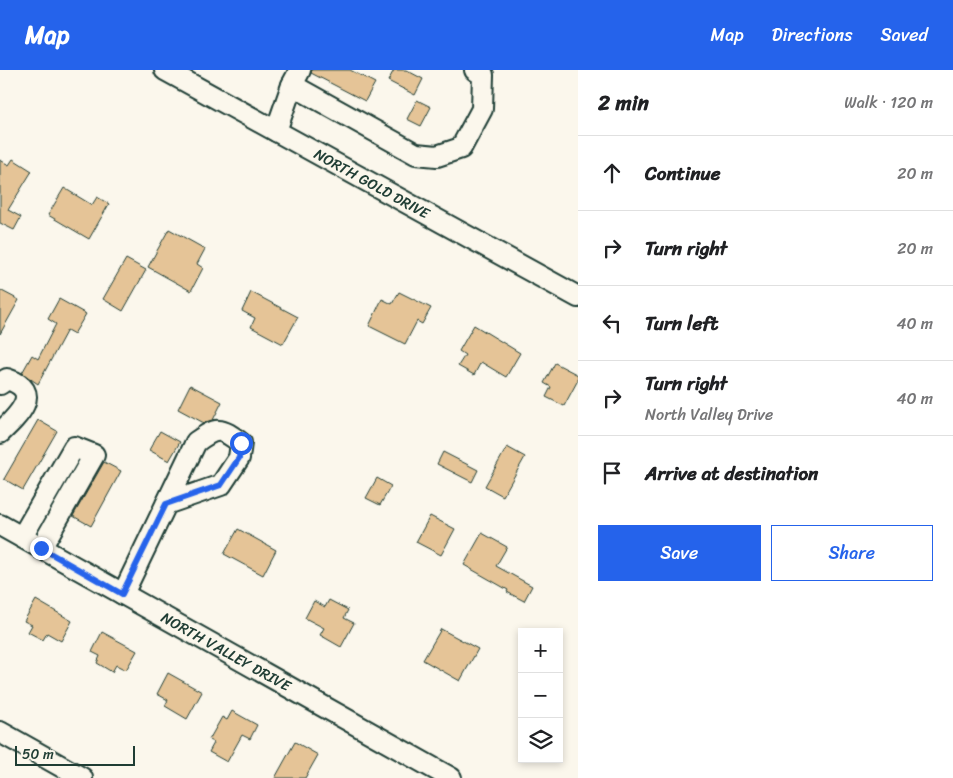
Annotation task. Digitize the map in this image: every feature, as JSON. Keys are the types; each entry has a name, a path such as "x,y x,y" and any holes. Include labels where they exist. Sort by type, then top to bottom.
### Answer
{"street":[{"name":"NORTH GOLD DRIVE","path":"166,70 578,297"},
{"path":"276,131 296,77 416,154 436,156 461,148 482,109 484,76 475,70"},
{"path":"0,384 7,379 18,382 24,390 25,403 19,415 0,433"},
{"path":"22,537 74,448 94,456 41,548"},
{"path":"122,594 166,504"},
{"name":"NORTH VALLEY DRIVE","path":"0,525 451,778"},
{"path":"0,732 82,778"}],"building":[{"path":"312,70 350,70 375,83 365,101 311,73"},
{"path":"394,70 406,70 423,79 415,95 388,81"},
{"path":"417,100 431,107 421,126 407,119"},
{"path":"13,159 32,171 8,210 21,217 14,230 0,223 0,160 9,165"},
{"path":"64,188 92,205 97,197 109,204 89,239 48,215"},
{"path":"169,229 205,249 197,264 203,268 191,291 148,267"},
{"path":"126,259 146,270 123,311 103,299"},
{"path":"0,290 19,300 0,334"},
{"path":"251,292 298,317 283,344 251,327 255,318 242,311"},
{"path":"399,292 431,308 422,324 417,321 405,344 369,326 382,299 392,304"},
{"path":"59,299 86,314 74,334 67,330 38,384 22,373 32,355 38,359 56,324 48,319"},
{"path":"474,325 520,353 506,377 481,362 474,375 458,366 465,355 459,351"},
{"path":"555,363 578,375 578,380 564,406 546,397 551,387 544,383"},
{"path":"190,385 222,402 213,420 204,423 178,409"},
{"path":"38,420 57,431 23,490 4,479"},
{"path":"160,431 180,442 169,461 149,450"},
{"path":"507,447 525,457 503,496 485,486"},
{"path":"443,452 478,470 472,482 437,464"},
{"path":"104,462 121,471 91,526 73,516"},
{"path":"377,478 391,486 380,505 366,498"},
{"path":"430,516 455,529 441,555 416,542"},
{"path":"238,529 276,550 263,575 224,554"},
{"path":"482,533 507,547 496,566 532,586 524,601 464,565"},
{"path":"36,600 72,621 61,641 47,633 43,640 28,632 32,625 24,621"},
{"path":"329,600 348,610 344,618 354,623 341,647 320,635 324,628 305,618 314,601 325,607"},
{"path":"441,629 478,649 460,681 423,660"},
{"path":"102,632 137,651 126,670 116,665 112,672 97,663 100,656 92,652"},
{"path":"168,673 202,692 187,719 165,706 168,700 157,694"},
{"path":"232,711 257,725 250,739 242,735 227,762 209,752 214,743 209,740 222,717 227,720"},
{"path":"295,742 318,755 305,778 275,778"}],"route":[{"path":"41,548 122,594 166,504 221,485 239,458 241,443"}]}
